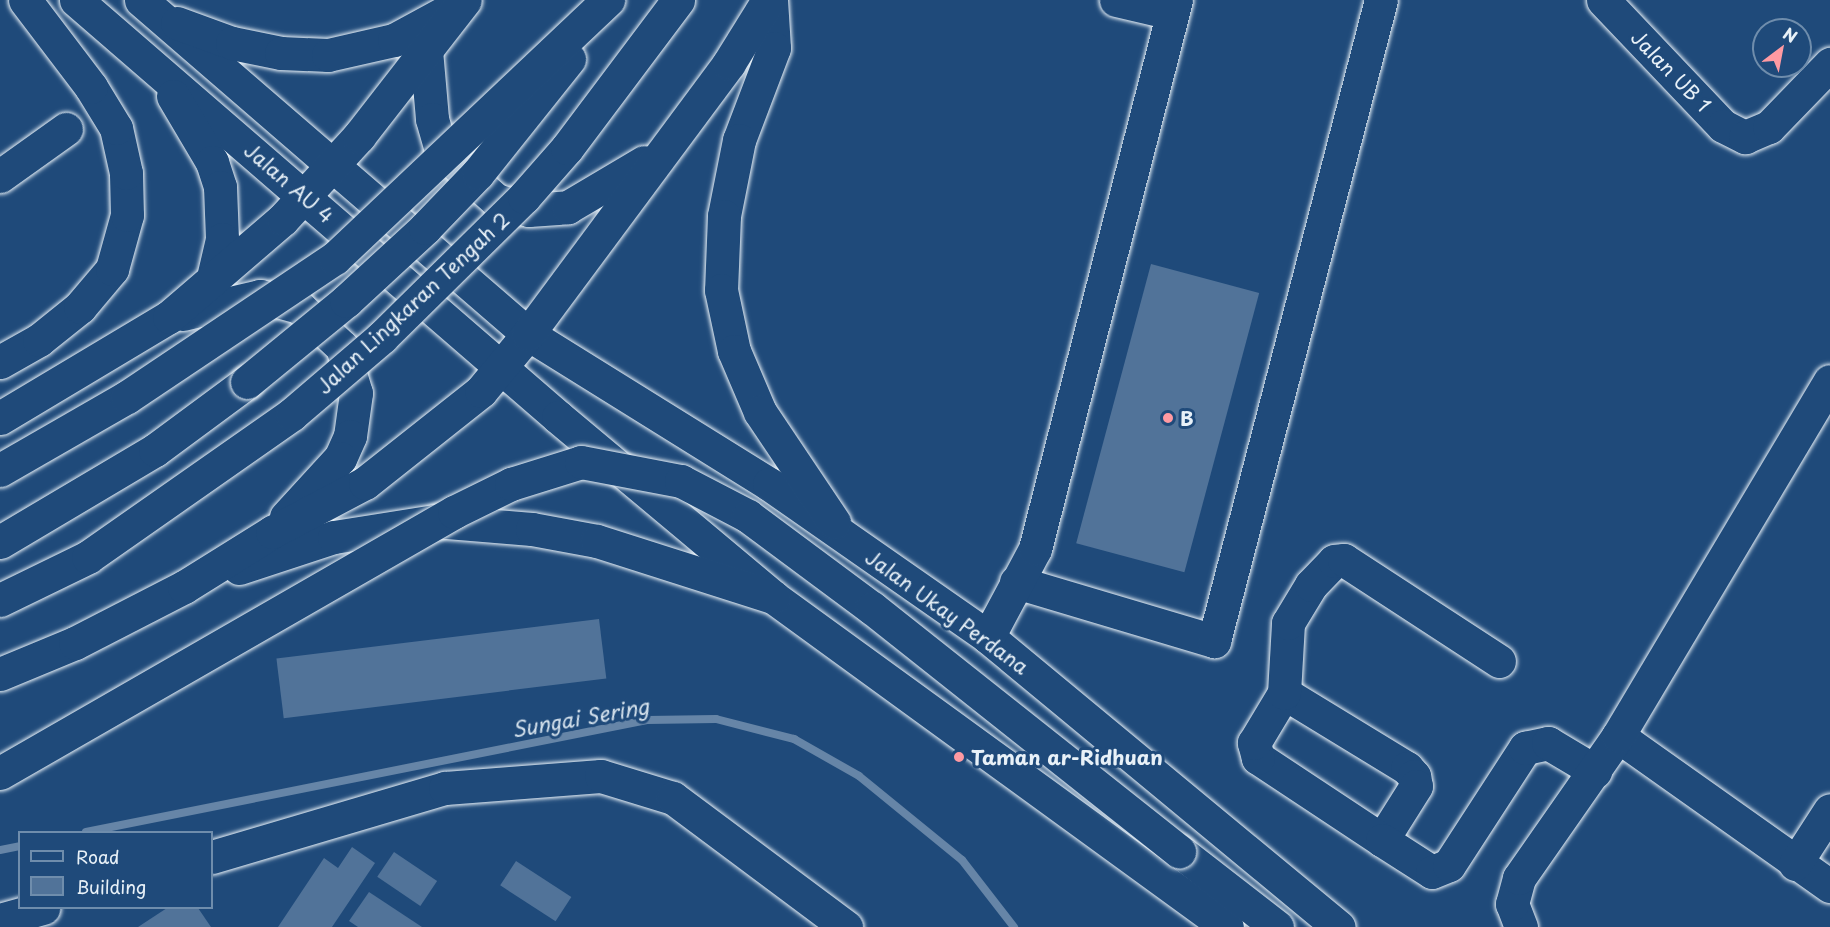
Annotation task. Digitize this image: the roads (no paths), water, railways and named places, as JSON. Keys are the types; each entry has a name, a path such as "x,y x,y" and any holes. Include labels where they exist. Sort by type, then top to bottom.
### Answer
{"main road":[{"path":"0,362 39,340 80,307 112,269 127,215 126,173 116,128 91,87 25,0"},
{"name":"Jalan AU 4","path":"76,0 501,368"},
{"path":"0,470 127,397 335,258 608,0"},
{"path":"0,542 155,450 346,301 478,173 613,0"},
{"name":"Jalan Lingkaran Tengah 2","path":"0,600 88,557 292,414 382,337 461,263 532,189 567,148 678,0"},
{"path":"0,674 75,643 184,587 272,532 365,483 481,391 528,333 729,63 770,0"},
{"path":"770,0 774,48 739,140 724,216 721,290 734,351 760,412 846,539"},
{"path":"988,637 1035,549 1174,6 1116,0"},
{"path":"1016,582 1214,641 1381,0"},
{"name":"Jalan UB 1","path":"1603,0 1724,126 1744,137 1769,127 1830,64"},
{"path":"148,8 232,43 281,53 328,55 394,40 464,2"},
{"path":"0,418 169,317 212,282 304,196 332,166 464,2"},
{"name":"Jalan AU 4","path":"148,8 528,333"},
{"path":"426,50 432,119 441,151 496,200 529,210 568,207 607,187 665,147"},
{"path":"147,61 185,112 212,162 220,187 222,239 212,282"},
{"path":"0,176 66,129"},
{"path":"169,317 227,301 260,296 299,307 342,346 356,393 350,436 340,458 272,532"},
{"name":"Jalan Ukay Perdana","path":"528,333 692,434 988,637 1338,927"},
{"path":"501,368 773,597 1227,927"},
{"path":"1521,927 1512,904 1519,878 1618,736 1830,381"},
{"path":"0,773 454,512 511,484 581,462 681,481 748,516 872,608 1277,927"},
{"path":"184,587 334,537 435,521 532,529 597,541 773,597"},
{"path":"1499,661 1344,560 1334,561 1311,585 1288,623 1284,693 1254,743 1258,758 1432,872 1449,865 1525,748 1548,743 1587,782"},
{"path":"1284,693 1407,768 1414,776 1416,786 1382,840"},
{"path":"1618,736 1795,864 1830,886"},
{"path":"213,857 445,788 601,776 673,798 846,927"},
{"path":"1795,864 1830,810"},
{"path":"0,920 39,909"}],"waterway":[{"name":"Sungai Sering","path":"91,831 647,720 716,719 794,739 859,776 962,860 1014,927"},
{"name":"Sungai Sering","path":"0,850 18,846"}],"place":[{"name":"B","path":"1168,418"},
{"name":"Taman ar-Ridhuan","path":"959,757"}]}
